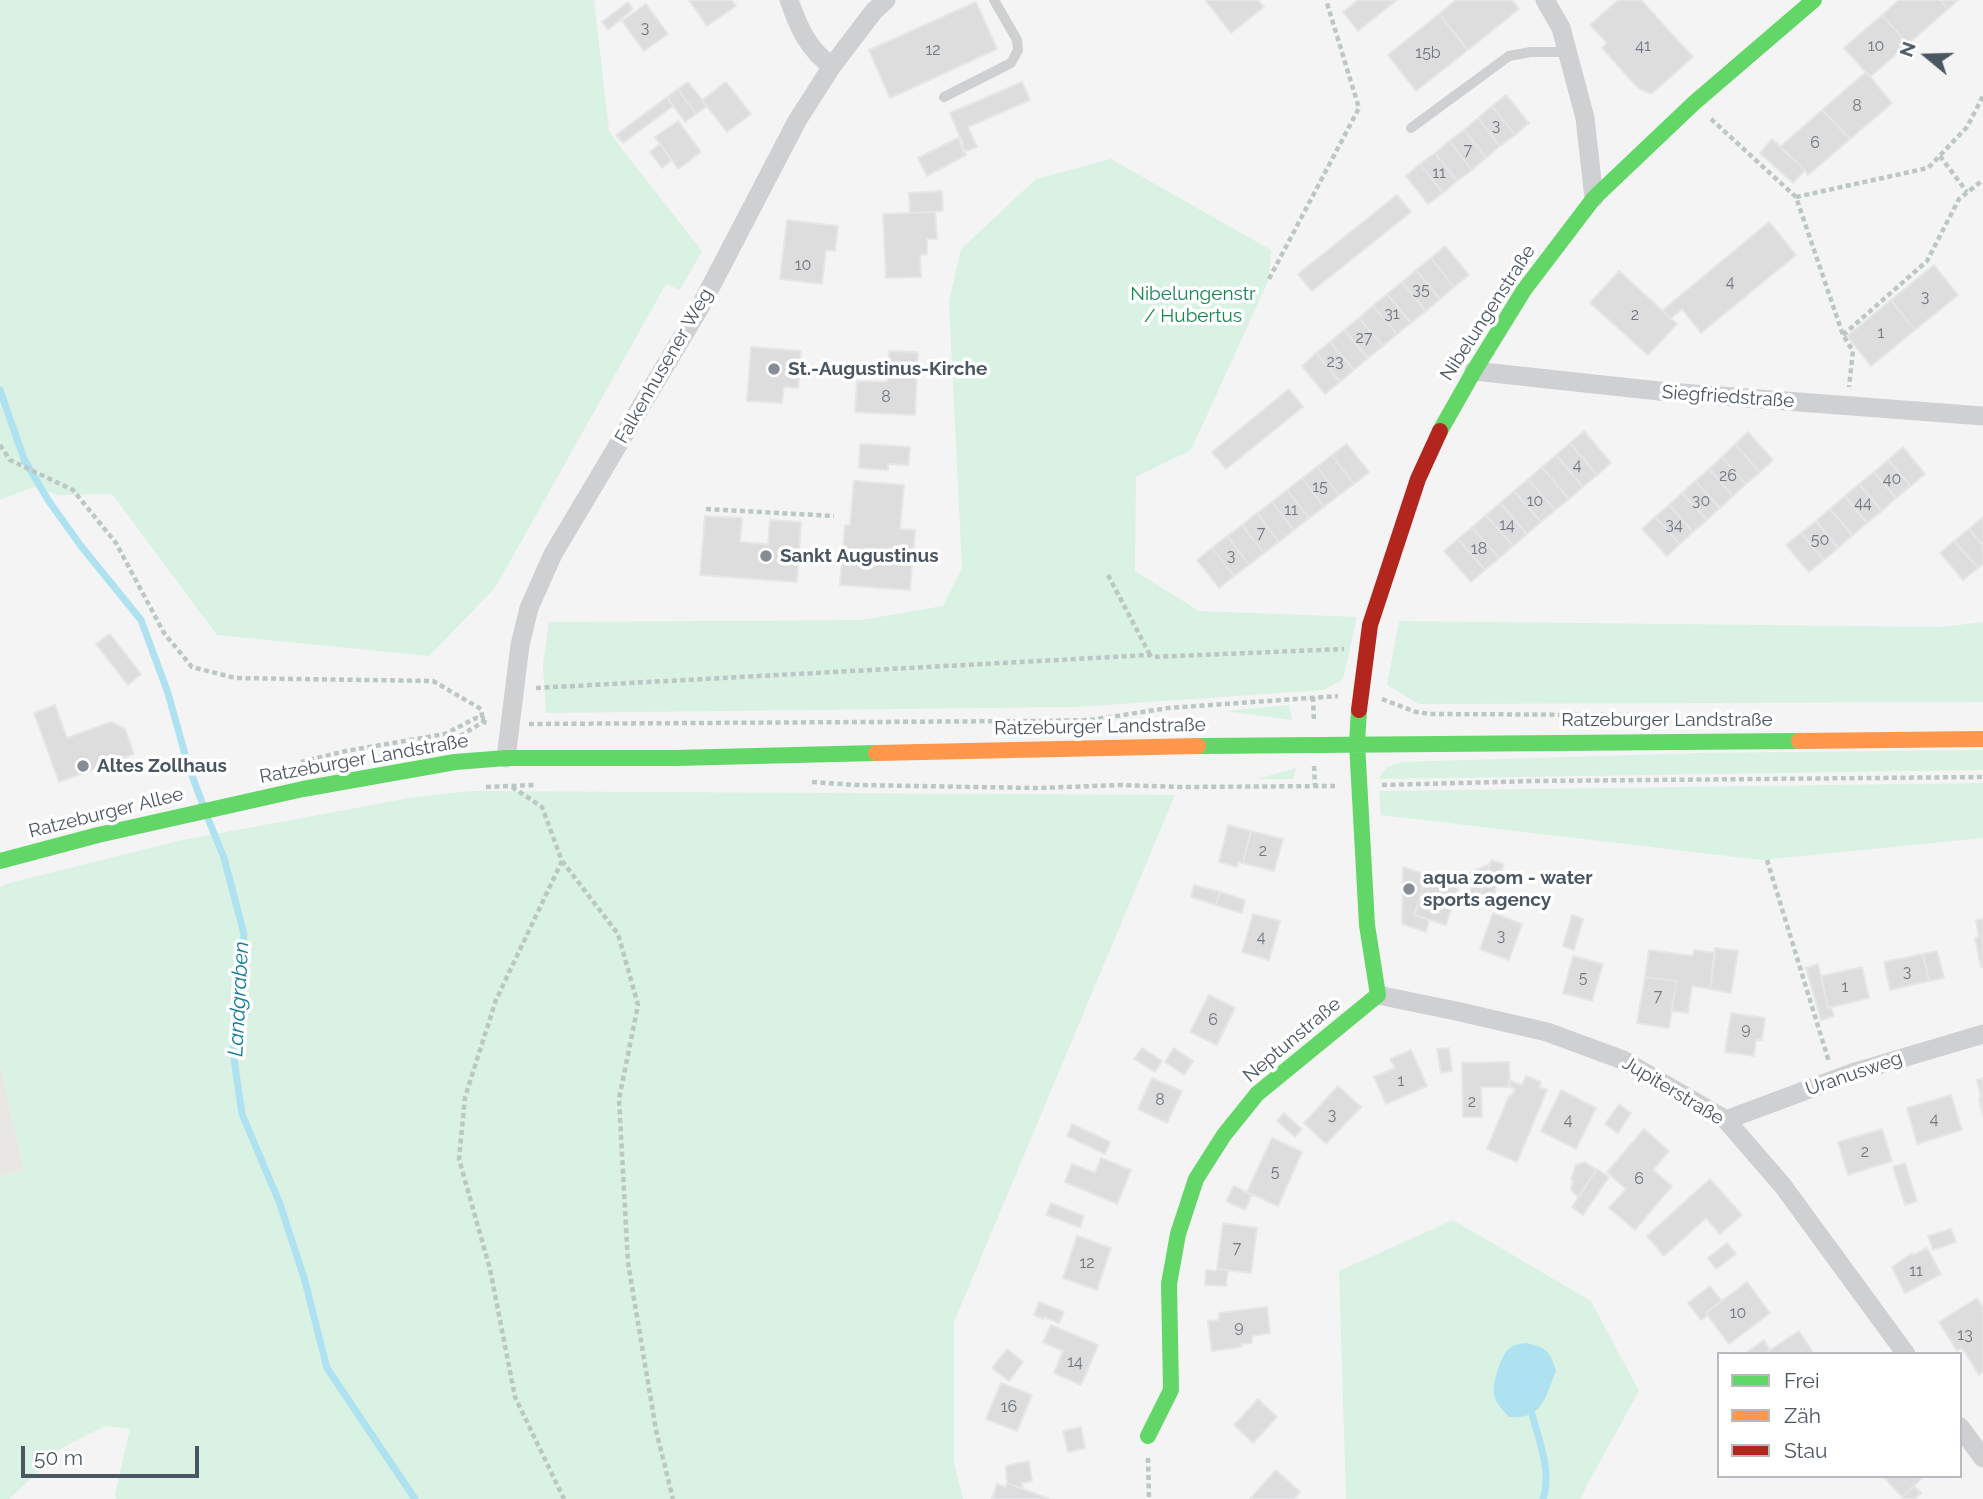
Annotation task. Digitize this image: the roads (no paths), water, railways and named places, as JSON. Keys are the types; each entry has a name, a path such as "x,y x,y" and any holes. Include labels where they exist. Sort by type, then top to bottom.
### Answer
{"main road":[{"name":"Nibelungenstraße","path":"1357,743 1370,625 1418,479 1436,438 1474,371 1524,290 1594,198 1694,103 1814,0"},
{"name":"Ratzeburger Landstraße","path":"222,807 303,789 446,764 506,758 676,758 1357,743 1983,739"},
{"path":"1357,743 1367,925 1378,995"},
{"name":"Ratzeburger Allee","path":"0,861 222,807"},
{"name":"Neptunstraße","path":"1148,1436 1171,1390 1169,1284 1178,1234 1196,1179 1224,1135 1257,1094 1378,995"}],"street":[{"path":"789,0 804,38 819,58 831,66"},
{"name":"Falkenhusener Weg","path":"506,758 520,645 529,608 553,554 699,309 797,121 831,66 874,11 886,0"},
{"path":"1545,0 1561,28 1585,118 1594,198"},
{"name":"Siegfriedstraße","path":"1474,371 1668,392 1983,416"},
{"name":"Jupiterstraße","path":"1378,995 1547,1032 1623,1060 1726,1120 1783,1186 1905,1352"},
{"name":"Uranusweg","path":"1726,1120 1834,1079 1983,1034"},
{"path":"1962,1430 1983,1458"}],"lane":[{"path":"944,97 1011,63 1018,50 1017,40 994,0"},
{"path":"1411,128 1509,56 1531,52 1567,52"}],"water":[{"path":"1526,1343 1546,1351 1552,1358 1556,1371 1545,1398 1536,1411 1520,1417 1509,1417 1495,1397 1495,1379 1501,1360 1508,1350 1515,1345"}],"waterway":[{"name":"Landgraben","path":"0,390 24,459 48,500 141,620 168,693 188,765 203,805"},
{"name":"Landgraben","path":"207,816 224,858 244,934 233,1052 242,1114 280,1204 305,1281 327,1368 415,1499"},
{"path":"1532,1414 1545,1467 1543,1499"}],"place":[{"name":"St.-Augustinus-Kirche","path":"774,369"},
{"name":"Sankt Augustinus","path":"766,556"},
{"name":"Altes Zollhaus","path":"83,766"},
{"name":"aqua zoom - water sports agency","path":"1409,889"}],"park label":[{"name":"Nibelungenstr / Hubertus","path":"1193,305"}]}
